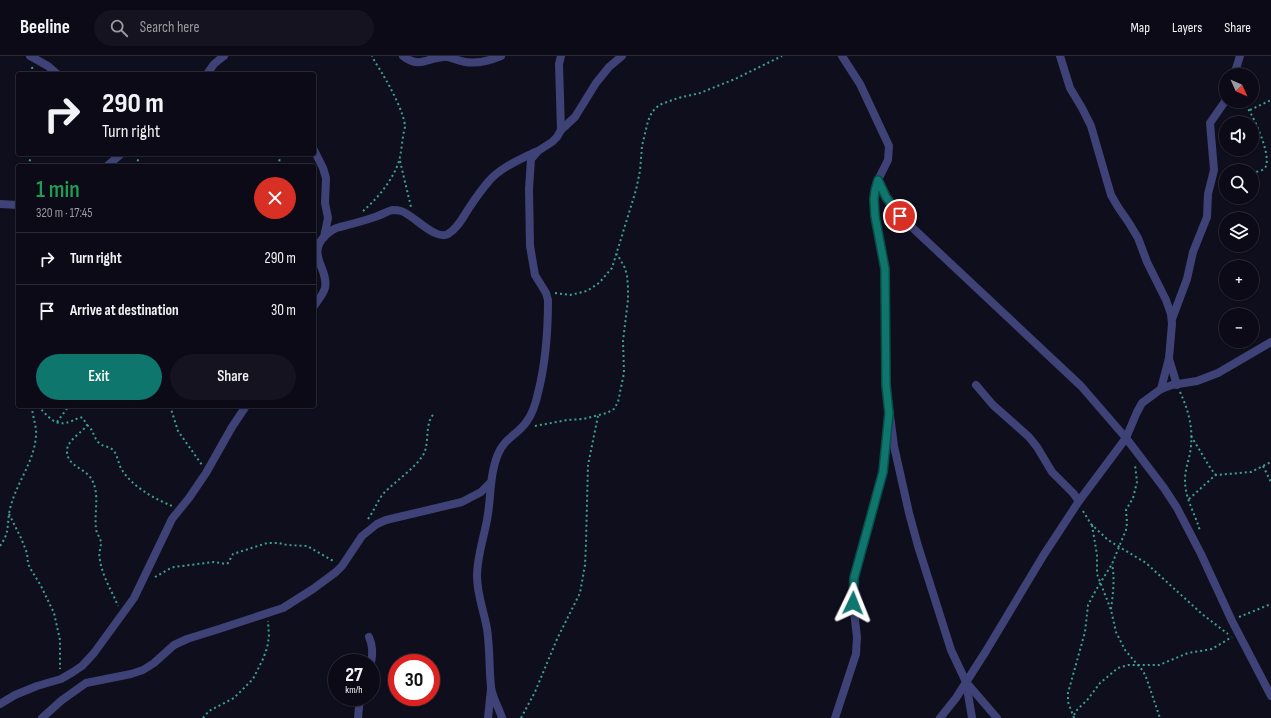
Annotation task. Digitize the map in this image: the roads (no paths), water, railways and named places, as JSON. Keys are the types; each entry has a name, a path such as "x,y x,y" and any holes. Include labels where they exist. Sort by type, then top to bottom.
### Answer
{"street":[{"path":"30,56 54,72"},
{"path":"208,72 214,64 224,56"},
{"path":"403,56 409,61 416,63 448,57 465,62 477,63 501,56"},
{"path":"561,56 559,64 561,130"},
{"path":"316,303 325,288 324,277 317,251 320,242 324,237 336,228 397,210 414,218 434,234 447,234 458,224 492,178 512,164 552,142 561,130 575,117 596,83 609,67 622,56"},
{"path":"842,56 860,84 889,146 888,160 878,180 874,199 875,216 885,269 886,385 897,461 916,539 951,650 966,682 997,718"},
{"path":"1060,56 1070,88 1091,126 1111,195 1138,238 1153,277 1166,300 1172,319"},
{"path":"1236,68 1240,56"},
{"path":"1161,389 1169,358 1172,319 1187,279 1193,252 1208,211 1208,194 1214,170 1210,123 1220,108"},
{"path":"488,718 491,688 489,649 487,629 478,592 476,576 488,512 490,483 497,456 502,446 522,427 532,413 543,374 547,347 548,300 546,293 536,275 530,246 529,171 531,159 538,151"},
{"path":"316,154 326,178 325,203 328,218 324,237"},
{"path":"109,164 119,156"},
{"path":"878,180 886,197 900,216 1081,386 1126,438 1164,488 1177,508 1201,554 1232,621 1271,696"},
{"path":"0,204 16,205"},
{"path":"940,718 956,698 1078,501 1126,438 1141,405 1149,397 1161,389 1197,382 1218,373 1271,342"},
{"path":"1169,358 1177,385"},
{"path":"976,385 993,405 1029,437 1052,472 1074,493 1078,501"},
{"path":"0,704 15,695 37,686 61,679 77,670 94,653 134,598 166,530 179,509 189,498 206,473 245,408"},
{"path":"835,718 856,654 857,637 853,603 854,578 883,472 889,413"},
{"path":"42,718 62,700 86,683 131,674 143,670 154,663 174,645 187,639 283,608 330,577 342,566 362,536 386,520 462,502 481,492 490,483"},
{"path":"369,638 372,645 373,654"},
{"path":"966,682 972,718"},
{"path":"491,688 502,718"},
{"path":"358,718 359,706"}]}
